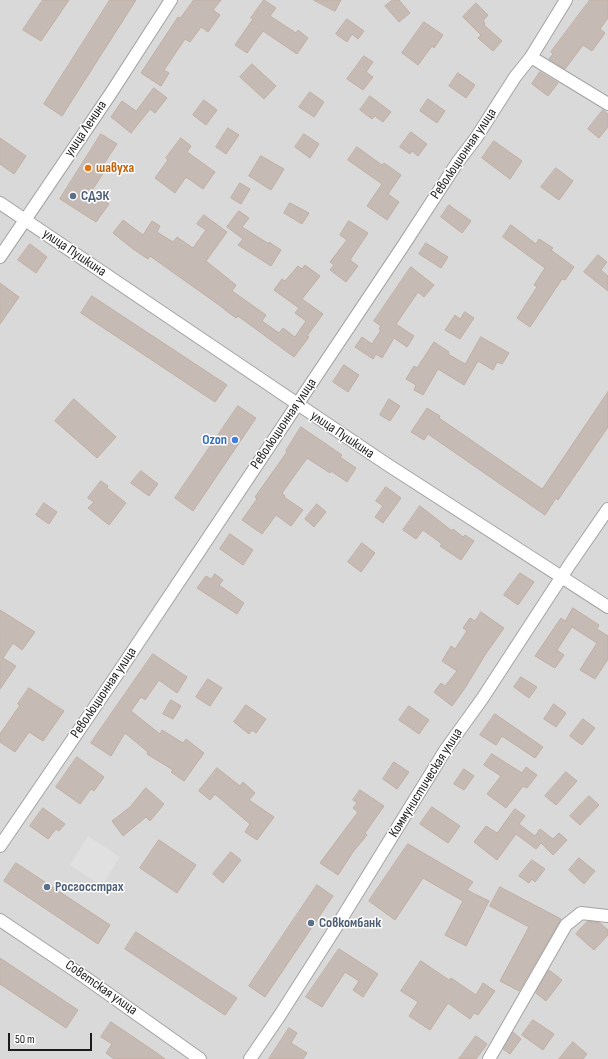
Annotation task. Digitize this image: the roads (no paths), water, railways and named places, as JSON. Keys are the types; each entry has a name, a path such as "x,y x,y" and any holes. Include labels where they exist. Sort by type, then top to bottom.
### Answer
{"street":[{"name":"улица Ленина","path":"0,257 111,93 171,0"},
{"name":"Революционная улица","path":"0,846 122,667 457,163 476,138 515,77 531,57 566,0"},
{"path":"531,57 608,104"},
{"name":"улица Пушкина","path":"0,203 384,463 608,607"},
{"name":"Коммунистическая улица","path":"250,1059 340,921 446,749 482,699 608,509"},
{"path":"489,1059 566,925 581,914 608,916"},
{"name":"Советская улица","path":"0,920 86,978 200,1059"}],"place":[{"name":"шавуха","path":"88,168"},
{"name":"СДЭК","path":"73,196"},
{"name":"Ozon","path":"235,440"},
{"name":"Росгосстрах","path":"47,887"},
{"name":"Совкомбанк","path":"311,923"}]}
